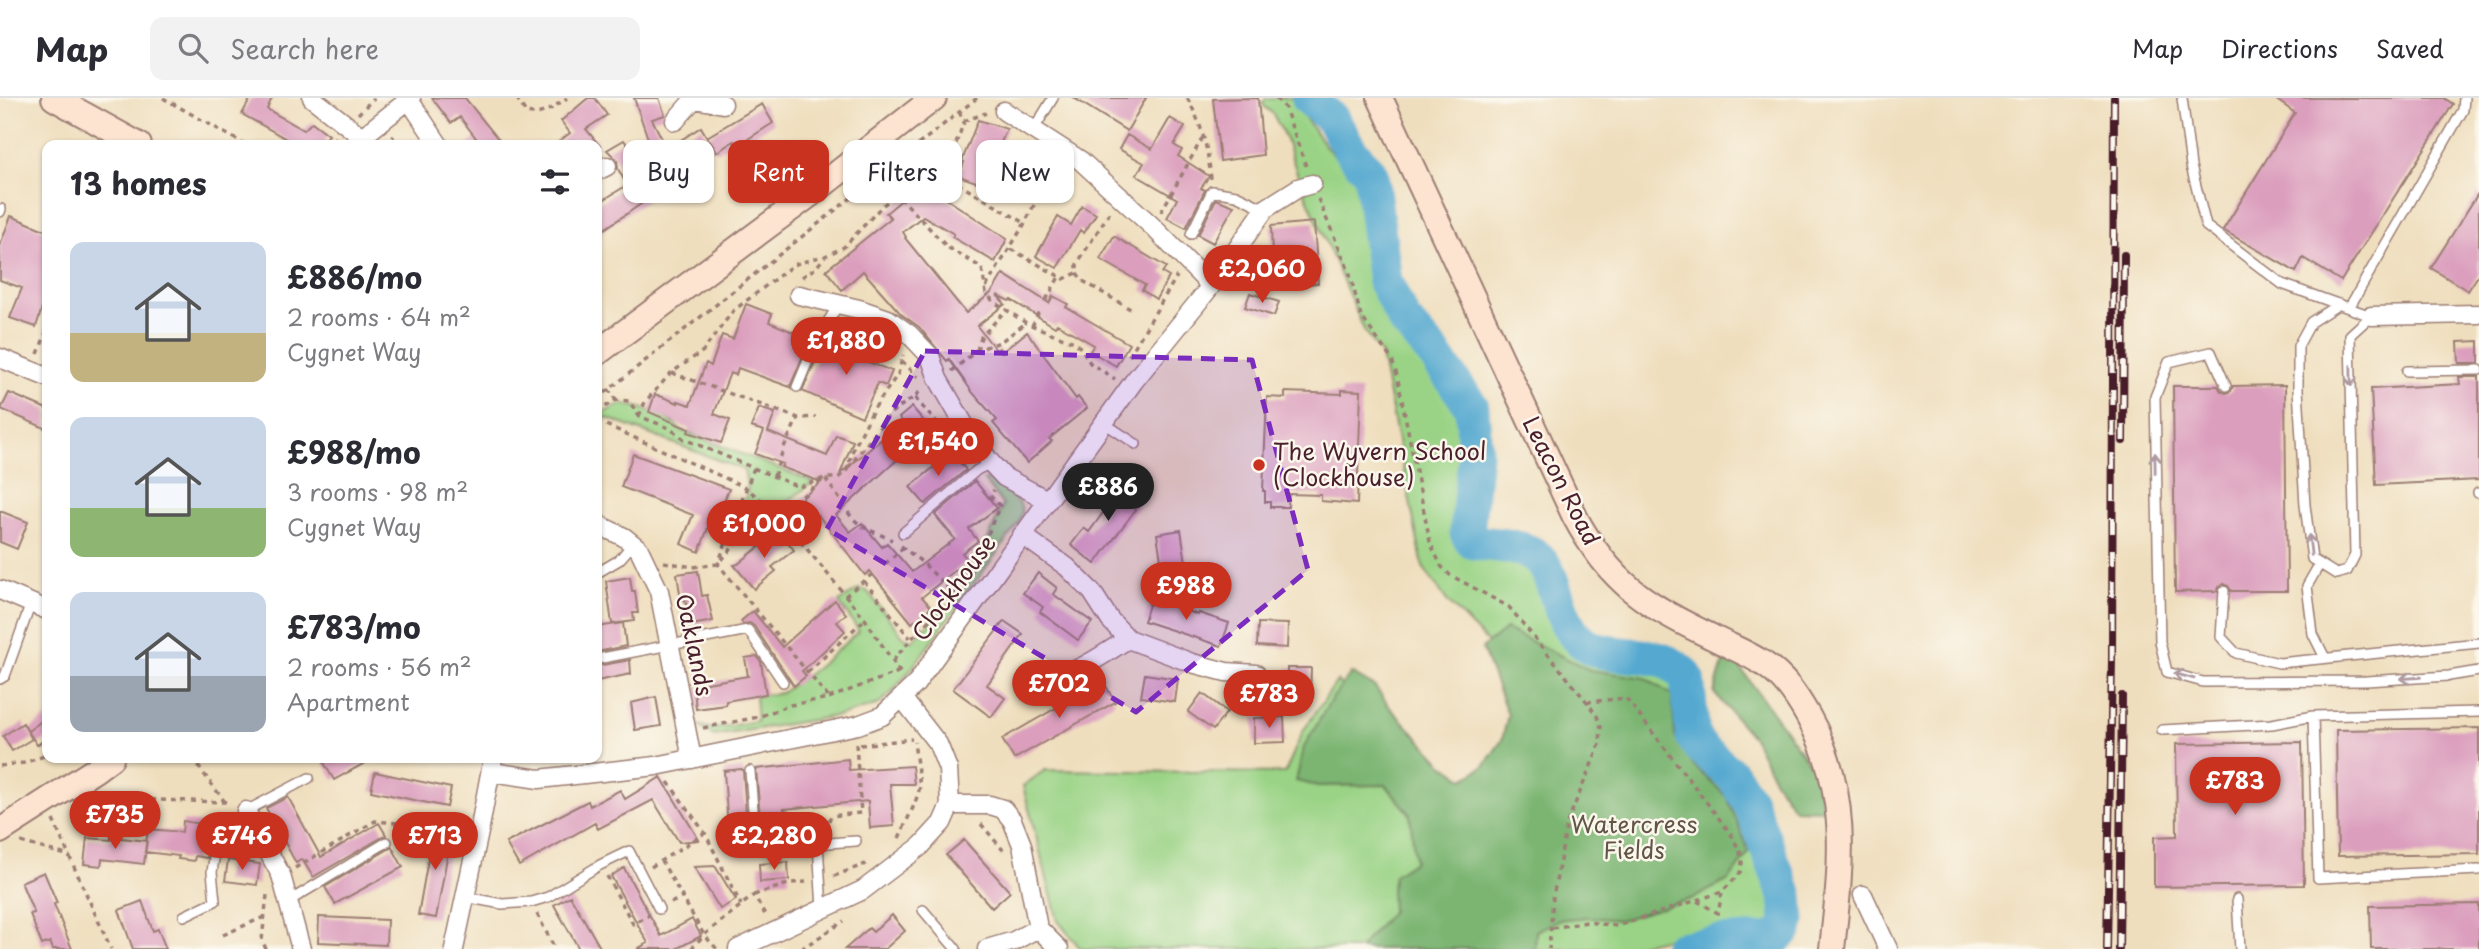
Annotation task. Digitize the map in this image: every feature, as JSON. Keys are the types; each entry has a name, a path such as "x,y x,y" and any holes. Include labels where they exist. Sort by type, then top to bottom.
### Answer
{"street":[{"path":"54,98 130,140"},
{"path":"312,98 358,140"},
{"path":"675,121 694,98 723,104"},
{"path":"602,349 816,190 934,98"},
{"name":"Leacon Road","path":"1380,98 1575,517 1598,556 1630,590 1649,605 1763,663 1786,682 1811,722 1829,765 1840,821 1840,878 1832,949"},
{"path":"360,140 410,99 436,140"},
{"path":"1004,111 1051,140"},
{"path":"1074,156 1153,226 1212,286"},
{"name":"Clockhouse","path":"492,765 539,779 656,766 853,726 882,716 909,692 1104,423 1124,376 1212,286 1265,209 1298,188 1312,184"},
{"path":"799,295 888,319 909,334 930,356 938,379 969,433 991,463 1004,477 1047,500"},
{"path":"2371,316 2479,314"},
{"path":"0,358 39,374"},
{"path":"602,526 624,537 639,552"},
{"path":"1022,536 1067,566 1092,592 1110,620 1128,639 1192,663 1226,672 1256,674 1256,694"},
{"name":"Oaklands","path":"639,552 659,591 692,759"},
{"path":"0,590 39,607"},
{"path":"1040,677 1071,673 1128,639"},
{"path":"738,949 863,890 921,846 942,823 950,805 948,769 938,744 909,692"},
{"path":"4,828 104,763"},
{"path":"454,949 492,765"},
{"path":"950,805 990,805 1003,809 1012,820 1022,845 1038,928 1059,949"},
{"path":"248,813 281,875 301,949"},
{"path":"1863,895 1888,949"},
{"path":"987,949 1014,941 1038,928"}],"lane":[{"path":"1034,129 1053,98"},
{"path":"2182,98 2191,166 2206,226 2282,284 2371,316"},
{"path":"2349,309 2463,110 2465,98"},
{"path":"1191,234 1212,191 1236,195 1265,209"},
{"path":"797,387 817,339 839,304"},
{"path":"2339,304 2311,322 2298,346 2305,505 2312,559 2336,574 2347,571 2355,555 2350,335 2371,316"},
{"path":"2226,386 2211,352 2169,362 2155,397 2160,642 2167,672 2203,682 2307,679 2366,681 2449,676 2479,671"},
{"path":"2407,371 2479,370"},
{"path":"1104,423 1136,444"},
{"path":"903,533 977,470 991,463"},
{"path":"602,570 639,552"},
{"path":"2319,565 2307,586 2313,634 2325,658"},
{"path":"2224,591 2221,637 2236,653 2279,663 2479,643"},
{"path":"0,679 5,676 39,607"},
{"path":"602,658 748,630 783,682"},
{"path":"2162,730 2272,724 2313,716 2479,712"},
{"path":"2313,716 2318,878 2479,870"},
{"path":"750,771 755,836 762,848 856,841"},
{"path":"184,916 215,901 212,872 217,839 248,813 309,778"},
{"path":"289,901 387,842"},
{"path":"818,844 822,909"},
{"path":"465,897 502,904 531,902 548,897 600,865 629,851 659,909"},
{"path":"2237,899 2240,949"},
{"path":"923,910 956,949"}],"path":[{"path":"163,98 237,140"},
{"path":"517,98 526,113 536,115 567,98"},
{"path":"602,394 976,98"},
{"path":"1187,98 1204,135 1212,191"},
{"path":"1276,98 1285,108 1312,184 1349,271 1361,316 1392,360 1430,542 1437,557 1450,575 1509,607 1587,702 1601,727 1600,744 1567,823 1553,897 1549,949"},
{"path":"965,120 994,110 1004,111"},
{"path":"959,112 965,120"},
{"path":"390,140 421,118"},
{"path":"957,140 965,120"},
{"path":"1153,226 1204,135"},
{"path":"962,186 1025,223"},
{"path":"1116,194 1110,212 1077,264 1077,273 1083,282 1132,310"},
{"path":"639,416 645,402 671,373 703,351 733,311 793,265 825,256 844,247 886,203"},
{"path":"906,203 947,247 982,268 986,293 1005,311 1032,326 1074,342 1082,348 1090,363 1124,376"},
{"path":"986,287 1035,203"},
{"path":"1010,248 1064,279 1077,273"},
{"path":"799,295 799,279 816,268 825,256"},
{"path":"1128,358 1178,274"},
{"path":"1046,300 1059,277"},
{"path":"1032,326 1040,309"},
{"path":"978,349 981,337 1005,311"},
{"path":"938,379 978,349 1000,342 1026,323"},
{"path":"847,469 852,452 873,410 898,374 909,334"},
{"path":"602,409 616,400 629,401 639,416 669,428 684,439 799,486 825,478 838,478 889,415 915,398 925,384 902,362"},
{"path":"671,373 798,418 816,417"},
{"path":"1107,389 1124,376"},
{"path":"608,389 616,400"},
{"path":"774,476 798,418"},
{"path":"602,423 746,487 778,514 864,619 893,661 909,692"},
{"path":"718,564 754,468"},
{"path":"893,661 910,638 954,594 973,568 1000,506 990,496 1004,477"},
{"path":"825,478 843,505"},
{"path":"639,552 693,567 718,564 735,545 825,478"},
{"path":"848,512 853,520 904,548 954,594"},
{"path":"903,533 904,548"},
{"path":"885,564 904,548"},
{"path":"718,564 829,698"},
{"path":"845,596 876,571"},
{"path":"864,581 910,638"},
{"path":"808,672 864,619"},
{"path":"687,731 758,717 790,705 829,698 898,672"},
{"path":"1552,928 1587,922 1617,926 1697,901 1722,892 1735,881 1742,863 1731,834 1626,698 1587,702"},
{"path":"818,844 831,816 861,813 853,726"},
{"path":"856,745 914,739"},
{"path":"0,766 24,763 42,757"},
{"path":"196,763 225,802"},
{"path":"656,766 705,833 741,905"},
{"path":"75,783 86,798 225,802 248,813"},
{"path":"46,802 111,949"},
{"path":"4,828 16,841 70,856"},
{"path":"641,873 705,833"},
{"path":"661,860 704,935 717,949"},
{"path":"600,865 633,924 682,897"},
{"path":"266,949 262,940 267,892"},
{"path":"1697,901 1718,913 1722,892"},
{"path":"691,949 704,935 754,895 775,931"},
{"path":"531,902 555,949"},
{"path":"223,935 264,917"}],"highlighted area":[{"path":"925,351 1252,360 1308,570 1136,712 827,529"}],"green space":[{"name":"Watercress Fields","path":"1266,98 1291,98 1335,156 1361,176 1366,198 1367,249 1380,297 1408,342 1442,376 1451,389 1465,421 1468,439 1467,463 1455,524 1459,542 1464,550 1478,558 1521,563 1535,569 1561,636 1570,647 1600,661 1649,668 1664,674 1677,684 1688,746 1739,797 1780,903 1779,920 1775,926 1766,931 1755,932 1733,928 1695,932 1618,949 1081,949 1058,921 1023,786 1045,770 1285,773 1303,731 1337,681 1482,838 1586,743 1448,602 1423,567 1381,355 1365,332 1299,179 1285,137 1273,114 1262,104"},
{"path":"621,404 653,412 675,424 680,430 814,482 729,544 748,490 744,470 602,416 602,414"},
{"path":"994,479 1020,504 1022,512 1018,524 912,668 879,704 843,715 714,736 697,725 714,729 757,721 755,696 781,693 818,667 859,631 839,602 859,589 867,591 903,636 912,641 971,579 1003,505 984,480"},
{"path":"1506,629 1590,670 1645,678 1672,695 1675,736 1694,766 1727,797 1749,852 1729,880 1694,898 1620,920 1588,917 1558,920 1536,931 1535,949 1359,949 1392,911 1391,891 1394,875 1415,861 1410,814 1386,785 1318,786 1296,781 1304,747 1329,703 1351,673 1375,687 1392,710 1443,764 1464,779 1484,766 1502,740 1508,715 1482,648"},
{"path":"1725,657 1739,666 1814,770 1824,810 1794,809 1775,781 1754,739 1714,693"}],"building":[{"path":"251,98 272,98 267,109 304,130 312,122 329,135 325,140 288,140 242,114"},
{"path":"432,98 465,98 499,140 473,140 476,138 460,117 451,123"},
{"path":"588,98 595,98 607,115 586,129 595,140 561,140 570,133 561,121"},
{"path":"634,98 659,98 665,115 652,119 662,140 648,140"},
{"path":"1074,98 1146,98 1127,131"},
{"path":"1258,98 1263,155 1220,161 1213,99"},
{"path":"2274,98 2444,98 2453,104 2341,281 2303,258 2296,272 2223,230 2295,113"},
{"path":"762,104 773,123 746,140 728,140 728,145 717,152 714,140 707,137"},
{"path":"1170,118 1185,127 1174,145 1182,150 1178,156 1209,176 1201,188 1205,190 1186,228 1167,218 1177,199 1136,175 1144,163 1119,149 1127,135 1152,149"},
{"path":"978,120 1007,129 1002,140 976,140 976,182 962,177 962,161"},
{"path":"701,127 708,140 681,140"},
{"path":"623,141 623,178 617,160 607,150"},
{"path":"623,188 623,203 642,203 602,231 602,201"},
{"path":"2479,192 2479,274 2468,291 2431,268"},
{"path":"1216,199 1234,206 1213,243 1198,235"},
{"path":"898,203 953,203 1007,239 995,262 923,216 903,232 905,238 966,313 992,292 1003,274 1049,303 1053,296 1068,304 1066,307 1129,344 1116,366 1090,351 1094,345 997,295 1005,304 977,326 996,350 999,348 1002,352 1027,332 1076,399 1078,397 1087,408 1049,439 1052,441 1027,463 993,423 997,420 973,393 949,359 947,361 919,327 901,314 863,271 842,290 826,270 891,218 886,213"},
{"path":"1082,206 1096,214 1084,233 1080,230 1057,268 1036,256 1058,217 1071,225"},
{"path":"11,216 42,229 42,308 36,327 10,318 22,288 0,280 0,245"},
{"path":"1314,222 1318,283 1273,287 1271,226"},
{"path":"1114,236 1166,267 1162,273 1169,277 1156,299 1142,290 1145,285 1100,259"},
{"path":"1250,293 1279,302 1274,316 1245,307"},
{"path":"746,304 772,314 769,322 810,339 790,387 738,368 736,375 730,373 714,414 730,420 721,443 688,432 689,429 649,412 655,394 690,405 706,363 711,366 722,335 733,339"},
{"path":"853,334 868,340 860,359 892,371 886,386 878,383 862,417 802,391 823,344 845,353"},
{"path":"2479,341 2479,363 2459,363 2458,342"},
{"path":"2459,377 2479,377 2479,480 2376,485 2371,389 2460,384"},
{"path":"2285,385 2287,591 2231,591 2224,584 2217,591 2175,592 2173,386 2218,386 2226,393 2231,391 2233,386"},
{"path":"1342,390 1361,391 1357,504 1321,501 1321,495 1289,494 1288,507 1270,507 1270,502 1265,502 1263,491 1267,397 1285,398 1285,392 1342,394"},
{"path":"9,393 42,407 42,427 1,409"},
{"path":"912,407 928,426 916,437 919,440 836,515 850,532 862,523 882,547 887,543 912,572 955,539 935,515 975,481 997,508 969,529 978,541 962,553 968,560 922,597 931,607 912,623 870,571 865,575 818,515 816,517 801,499 821,482 755,454 764,431 751,427 759,408 775,413 768,432 827,456 836,435 853,441 840,474 902,422 899,418"},
{"path":"952,452 966,470 925,504 910,487"},
{"path":"633,454 729,489 712,529 708,528 699,552 681,544 693,515 621,487"},
{"path":"1116,481 1142,501 1095,564 1071,545 1084,528 1089,532 1108,506 1102,501"},
{"path":"0,511 28,522 17,549 0,542"},
{"path":"1181,530 1187,569 1163,573 1157,534"},
{"path":"779,531 794,550 772,567 776,571 754,589 734,565"},
{"path":"698,571 702,596 707,595 713,621 691,625 685,600 681,600 677,574"},
{"path":"1038,573 1057,588 1053,594 1092,622 1078,640 1040,612 1043,607 1023,593"},
{"path":"630,577 638,613 633,613 634,621 612,624 606,581"},
{"path":"1151,598 1229,623 1221,646 1144,621"},
{"path":"835,600 846,614 837,622 845,631 802,671 806,676 794,686 754,626 741,621 753,611 782,647"},
{"path":"1004,621 1023,634 987,685 1005,698 991,717 953,689"},
{"path":"623,623 626,646 602,651 602,626"},
{"path":"1258,623 1288,624 1287,648 1257,646"},
{"path":"757,656 761,662 766,694 726,701 726,705 696,709 694,689 702,687 701,684 748,676 745,658"},
{"path":"630,660 631,674 602,680 602,665"},
{"path":"1287,668 1311,668 1310,699 1287,699"},
{"path":"1145,674 1178,679 1175,702 1141,697"},
{"path":"1103,681 1115,702 1014,759 1002,739"},
{"path":"1202,693 1227,712 1213,730 1188,712"},
{"path":"656,697 661,726 635,730 631,703"},
{"path":"1284,717 1285,742 1254,743 1254,718"},
{"path":"42,721 42,742 37,745 28,731"},
{"path":"23,723 32,739 12,751 3,736"},
{"path":"2479,728 2479,854 2338,856 2336,730"},
{"path":"2302,742 2304,885 2154,887 2154,837 2177,836 2176,744"},
{"path":"848,759 849,770 912,766 914,784 890,784 894,826 870,828 868,801 784,809 786,833 768,834 767,827 761,828 756,769"},
{"path":"324,763 365,763 334,780"},
{"path":"741,769 747,829 728,830 724,771"},
{"path":"375,772 451,788 447,807 371,791"},
{"path":"661,777 699,840 679,842 653,800 598,829 595,823 519,866 506,843 588,801 590,806 620,790 625,799"},
{"path":"288,797 321,857 379,823 386,835 313,877 302,859 296,863 266,808"},
{"path":"183,821 214,826 207,858 195,856 194,861 178,859 179,856 145,852 148,829 182,832"},
{"path":"434,826 452,830 436,918 418,915"},
{"path":"111,837 147,841 144,864 102,859 101,866 84,864 87,838 111,840"},
{"path":"964,840 1010,892 992,908 946,855"},
{"path":"392,847 403,867 335,904 325,887"},
{"path":"228,860 260,864 257,885 225,881"},
{"path":"788,862 789,880 760,882 759,864"},
{"path":"715,866 736,900 720,909 694,867"},
{"path":"624,868 661,936 692,919 701,936 676,949 637,949 648,943 611,876"},
{"path":"44,872 72,949 53,949 50,942 42,945 30,914 34,913 21,882"},
{"path":"570,896 601,949 579,949 554,905"},
{"path":"142,901 153,931 158,929 166,949 133,949 119,910"},
{"path":"2479,904 2479,949 2371,949 2370,906"},
{"path":"892,915 905,931 885,949 845,949 869,928 873,932"},
{"path":"319,917 387,920 386,945 318,942"}],"waterway":[{"path":"1309,98 1332,119 1351,151 1371,174 1385,282 1404,320 1433,353 1472,407 1475,453 1467,533 1473,542 1518,548 1540,560 1547,570 1568,625 1576,637 1588,646 1599,651 1665,661 1677,668 1687,678 1693,736 1700,747 1733,776 1749,801 1786,896 1786,929 1777,937 1767,940 1716,943 1680,949"}],"railway":[{"path":"2107,949 2112,659 2114,98"},
{"path":"2123,441 2124,255"},
{"path":"2119,949 2122,696"}],"place":[{"name":"The Wyvern School (Clockhouse)","path":"1259,465"}]}
